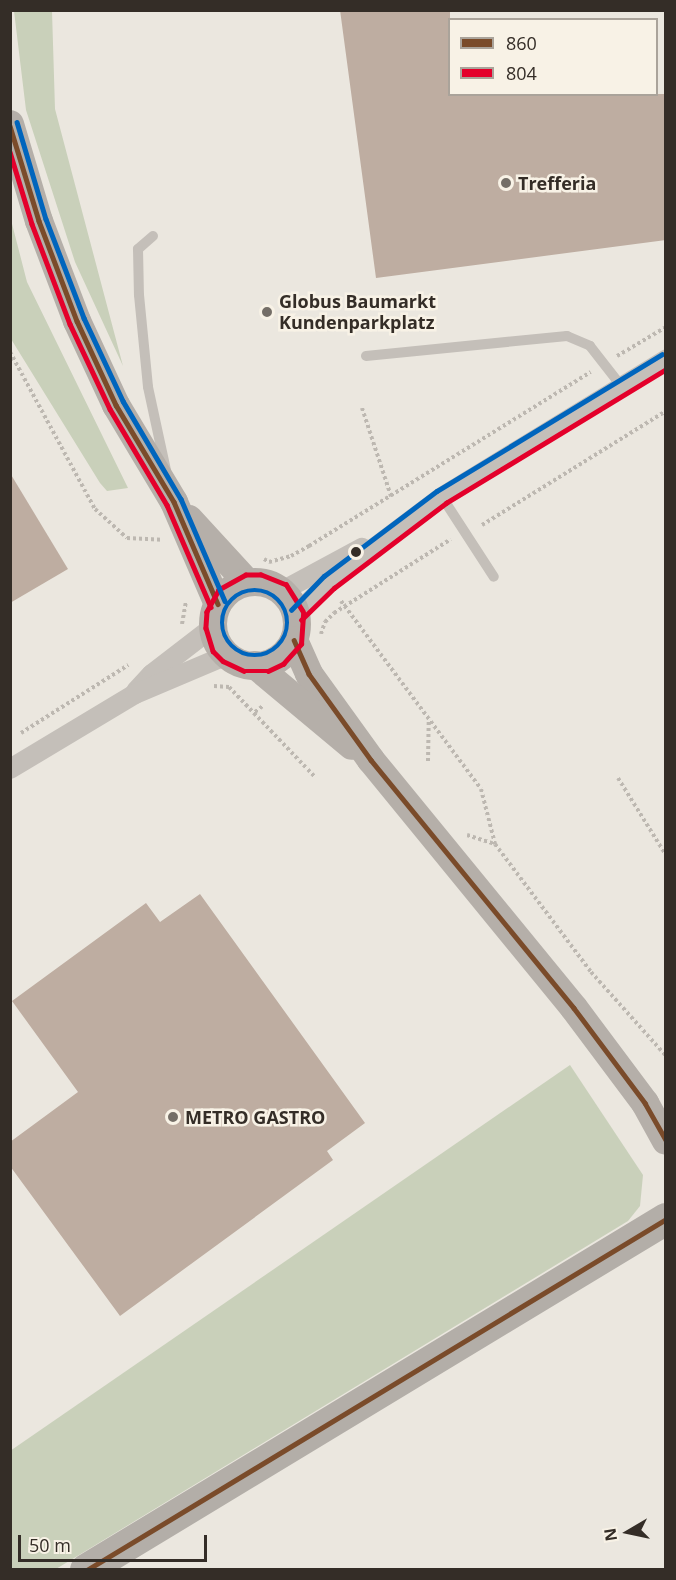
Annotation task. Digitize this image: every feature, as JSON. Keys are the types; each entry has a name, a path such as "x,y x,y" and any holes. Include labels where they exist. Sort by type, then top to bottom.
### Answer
{"main road":[{"path":"86,1569 666,1219"}],"street":[{"path":"10,124 39,221 76,321 116,405 174,502 216,616 227,655"},
{"path":"291,615 381,540 442,497 666,360"},
{"path":"174,502 247,582"},
{"path":"255,665 278,658 291,615 346,554 381,540"},
{"path":"135,693 152,674 216,616 225,594 247,582 272,585 291,615 309,674 371,760 468,876 645,1103 666,1141"},
{"path":"10,770 135,693 227,655 255,665 371,760"},
{"path":"645,1103 666,1122"}],"lane":[{"path":"153,236 138,249 139,295 148,387 174,502"},
{"path":"366,356 567,336 590,345 606,363 622,387"},
{"path":"442,497 494,577"}],"path":[{"path":"261,557 269,562 291,556 666,327"},
{"path":"10,352 95,509 127,538 158,541 185,528"},
{"path":"362,408 391,496"},
{"path":"322,639 325,622 344,606 464,531 476,529 666,411"},
{"path":"329,582 344,606 481,789 495,844 591,972 666,1056"},
{"path":"10,740 131,663"},
{"path":"179,674 187,685 229,687 315,777"},
{"path":"255,712 284,690"},
{"path":"428,761 430,721"},
{"path":"618,778 666,855"}],"green space":[{"path":"14,11 52,11 55,109 123,366 75,262 26,110"},
{"path":"10,216 27,282 128,488 107,491 100,483 11,339"},
{"path":"570,1065 643,1175 640,1206 628,1221 56,1569 11,1569 10,1451"}],"building":[{"path":"340,10 450,10 450,18 448,18 448,96 658,96 658,94 666,94 666,240 376,278"},
{"path":"10,473 68,569 10,603"},
{"name":"METRO GASTRO","path":"200,894 365,1123 327,1151 333,1160 120,1316 10,1166 10,1142 78,1092 12,1001 146,903 160,922"}],"transit line":[{"path":"17,122 46,219 84,318 123,401 181,499 225,601"},
{"name":"860","path":"10,126 39,221 77,321 116,405 174,502 218,604"},
{"name":"804","path":"10,152 32,224 70,324 110,409 167,505 211,607"},
{"path":"291,610 324,576 437,491 662,354"},
{"name":"804","path":"301,620 334,588 446,503 666,369"},
{"name":"804","path":"303,612 286,585 261,575 246,575 219,590 207,612 206,628 213,651 223,661 244,671 268,671 283,664 301,644 303,614"},
{"path":"249,590 261,590 273,595 283,605 288,623 286,636 273,651 261,656 249,656 237,651 227,641 222,629 222,617 227,605 237,595 249,590"},
{"name":"860","path":"294,640 309,674 371,760 574,1008 645,1103 666,1140"},
{"name":"860","path":"87,1570 666,1219"}],"place":[{"name":"Trefferia","path":"506,183"},
{"name":"Globus Baumarkt Kundenparkplatz","path":"267,312"},
{"name":"METRO GASTRO","path":"173,1117"}]}
